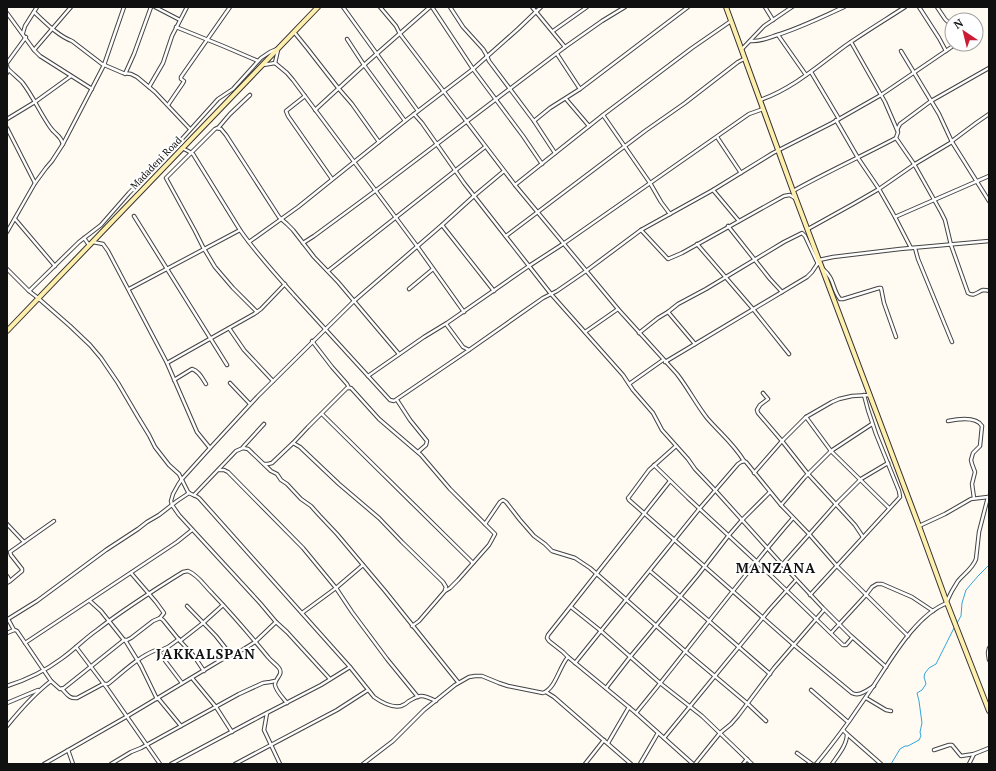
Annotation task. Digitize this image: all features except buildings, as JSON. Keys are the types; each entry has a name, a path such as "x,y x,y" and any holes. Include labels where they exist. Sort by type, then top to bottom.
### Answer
{"street":[{"path":"23,33 25,26 37,7"},
{"path":"34,50 71,7"},
{"path":"7,232 35,184 63,144 92,89 104,65 124,7"},
{"path":"125,74 151,7"},
{"path":"155,7 180,20"},
{"path":"149,87 163,63 176,27 187,7"},
{"path":"167,105 184,81 181,77 230,7"},
{"name":"Madadeni Road","path":"7,331 318,7"},
{"path":"344,7 376,55 418,112"},
{"path":"380,7 396,26 400,34 515,185 618,309 681,380 707,417 736,449 754,473 837,566 908,636"},
{"path":"315,110 431,7 473,69 542,164"},
{"path":"450,7 466,31 483,49 487,57 556,153"},
{"path":"532,7 565,47"},
{"path":"249,242 298,208 353,162 473,69 540,7"},
{"path":"553,32 587,7"},
{"path":"303,243 375,191 565,47 625,7"},
{"path":"534,121 550,108 580,90 688,7"},
{"path":"726,7 819,262"},
{"path":"766,7 773,20"},
{"path":"741,49 764,26 792,7"},
{"path":"750,41 762,40 796,29 844,7"},
{"path":"760,100 778,93 811,72 871,28 905,7"},
{"path":"919,7 944,47"},
{"path":"938,7 944,17"},
{"path":"7,12 34,50 40,56 92,89"},
{"path":"34,12 53,29 104,65 125,74 133,74 149,87 190,129"},
{"path":"515,185 603,115 731,20"},
{"path":"176,27 258,61"},
{"path":"294,32 352,104 379,142"},
{"path":"778,35 806,75"},
{"path":"7,73 7,64 26,38"},
{"path":"347,39 405,121"},
{"path":"852,42 881,95 897,131"},
{"path":"29,291 84,238 101,225 218,99 233,89 258,61 270,52 278,49"},
{"path":"274,63 278,49"},
{"path":"901,51 931,101 952,142 989,201"},
{"path":"182,148 192,153 249,242 284,284 393,402 546,296 557,291 586,271 641,230 779,150 881,95 945,52"},
{"path":"557,54 580,90"},
{"path":"506,236 745,58"},
{"path":"262,66 274,63"},
{"path":"274,63 286,73 305,96 417,246 464,312"},
{"path":"793,191 837,167 896,138 900,124 931,101 989,68"},
{"path":"8,69 22,82 53,132 59,135 63,144"},
{"path":"811,72 858,158 879,189 895,217 910,248"},
{"path":"7,119 35,102 71,76"},
{"path":"250,95 166,178 204,249 219,272 257,312"},
{"path":"305,96 286,111 332,180"},
{"path":"566,99 589,126"},
{"path":"368,376 424,337 464,312 752,113 763,109"},
{"path":"414,114 474,196 551,294 623,375 653,413 662,430 695,469 824,610 852,638 886,667"},
{"path":"808,229 879,189 915,164 952,142 989,114"},
{"path":"603,115 670,214"},
{"path":"7,128 35,184"},
{"path":"218,128 226,135 281,220 288,224 314,257 338,282 399,354"},
{"path":"717,137 741,173"},
{"path":"896,138 915,164 945,220 951,245 968,293 973,295 982,290 989,291"},
{"path":"328,271 485,147"},
{"path":"330,679 192,530 172,505 171,502 173,494 182,479 210,448 250,404 312,341 354,301 504,171"},
{"path":"895,217 989,176"},
{"path":"712,190 738,221"},
{"path":"641,230 668,259 682,253 728,226 787,195 790,195 796,199"},
{"path":"134,216 227,365"},
{"path":"15,218 55,266"},
{"path":"442,225 494,291"},
{"path":"728,226 782,292"},
{"path":"129,289 240,230"},
{"path":"639,333 678,304 706,289 725,276 801,233 805,236 823,269 954,622 988,705 989,711"},
{"path":"84,238 91,244 102,243 105,245 167,363 197,432 210,448"},
{"path":"629,384 664,361 782,292 810,274 819,262 832,256 989,241"},
{"path":"697,244 790,354"},
{"path":"915,248 918,259 952,342"},
{"path":"7,269 29,291 90,345 118,383 155,447 169,466 179,474 187,491 194,495 203,504 302,612 368,690 379,700 396,706 401,706 418,697 424,696 436,701"},
{"path":"409,289 433,269"},
{"path":"823,269 831,277 837,296 840,299 881,288 884,303 896,337"},
{"path":"167,363 257,312 284,284"},
{"path":"585,332 618,309"},
{"path":"668,312 695,344"},
{"path":"446,324 464,347 469,350"},
{"path":"229,328 244,350 273,381"},
{"path":"312,341 349,388 352,388 382,422 418,452 450,488 495,534 489,545 454,585 445,591 412,626"},
{"path":"174,380 194,370 198,371 206,384"},
{"path":"230,383 250,404"},
{"path":"264,464 270,464 343,392 349,388"},
{"path":"763,393 768,399 758,407 757,412 808,474 855,525 863,537"},
{"path":"754,473 782,441 806,417 839,399 852,396 870,395"},
{"path":"810,595 900,497 872,424 864,396"},
{"path":"397,400 410,420 428,441 418,452"},
{"path":"322,414 473,563"},
{"path":"806,417 831,451 889,508"},
{"path":"948,421 962,418 973,421 982,426 979,448 973,453 971,460 975,472 972,484 974,498"},
{"path":"194,495 236,451 243,448 264,424"},
{"path":"781,505 808,474 831,451 872,424"},
{"path":"293,443 300,447 384,524 445,584 445,591"},
{"path":"676,446 644,476 628,498 630,501 794,645 854,694 858,694 874,686"},
{"path":"243,448 248,449 271,471 277,474 281,480 313,508 348,545 458,682"},
{"path":"575,663 700,508 738,464 744,460"},
{"path":"782,565 860,479 888,463"},
{"path":"654,465 787,590 844,646 852,638"},
{"path":"219,470 228,472 298,542 336,588 377,646 418,697"},
{"path":"670,481 547,637 549,641 629,707 694,764 720,733 731,724 748,704 770,674 824,610"},
{"path":"606,688 729,535 770,492"},
{"path":"190,493 177,501 159,516 146,522 106,550 37,601 7,619 51,680 69,697 77,698 103,684 108,684 138,660 153,651 159,651 168,647 203,623 224,605"},
{"path":"816,764 866,698 908,636 922,620 947,602 959,581 975,563 979,532 988,497 974,498 919,526"},
{"path":"485,524 500,502 505,501 534,536 545,544 550,550 580,560 766,721"},
{"path":"636,713 756,561 793,518"},
{"path":"7,583 22,571 10,552 54,521"},
{"path":"7,524 24,542"},
{"path":"25,643 90,601 177,542 192,530"},
{"path":"302,612 336,588 363,565"},
{"path":"7,686 44,670 63,658 109,621 183,572 188,571 195,575 224,605 279,669 280,674 275,682 276,688 287,702"},
{"path":"650,571 770,674"},
{"path":"62,689 124,640 131,638 153,621 160,618 164,612 131,573"},
{"path":"7,576 10,581"},
{"path":"664,738 796,580"},
{"path":"831,633 875,584 882,584 912,597 933,611"},
{"path":"90,601 124,640 138,660 157,699 181,726"},
{"path":"187,606 216,636 231,655"},
{"path":"571,607 601,631 660,683 702,716 752,764"},
{"path":"160,618 194,656 204,671"},
{"path":"44,764 182,683 244,649 255,642 276,622"},
{"path":"7,633 14,630"},
{"path":"76,647 160,764"},
{"path":"989,648 989,660"},
{"path":"159,651 182,683"},
{"path":"363,764 393,741 424,710 458,682 469,677 479,675 508,686 543,693 552,687 568,657"},
{"path":"172,764 320,685 350,667"},
{"path":"192,678 216,707 232,732"},
{"path":"7,726 28,701 51,680"},
{"path":"111,764 131,752 260,685 268,682 275,682"},
{"path":"7,704 40,689"},
{"path":"235,764 337,710 368,690"},
{"path":"811,690 848,722"},
{"path":"546,692 554,697 631,764"},
{"path":"866,698 886,710 891,711"},
{"path":"608,743 629,707"},
{"path":"267,713 264,730 272,744 280,764"},
{"path":"843,730 881,764"},
{"path":"640,764 658,733"},
{"path":"832,764 846,742 847,734"},
{"path":"585,764 604,740"},
{"path":"934,750 950,745 954,746 961,756 974,754 989,748"},
{"path":"68,750 73,764"},
{"path":"797,754 812,764"},
{"path":"969,764 974,754"},
{"path":"743,764 747,759"}],"waterway":[{"path":"957,623 961,616 962,603 966,590 989,565"},
{"path":"891,764 900,749 919,740 921,736 920,732 922,723 917,693 922,690 926,684 924,677 925,673 929,668 936,664 954,628"}],"district":[{"name":"MANZANA","path":"776,567"},
{"name":"JAKKALSPAN","path":"206,653"}]}
